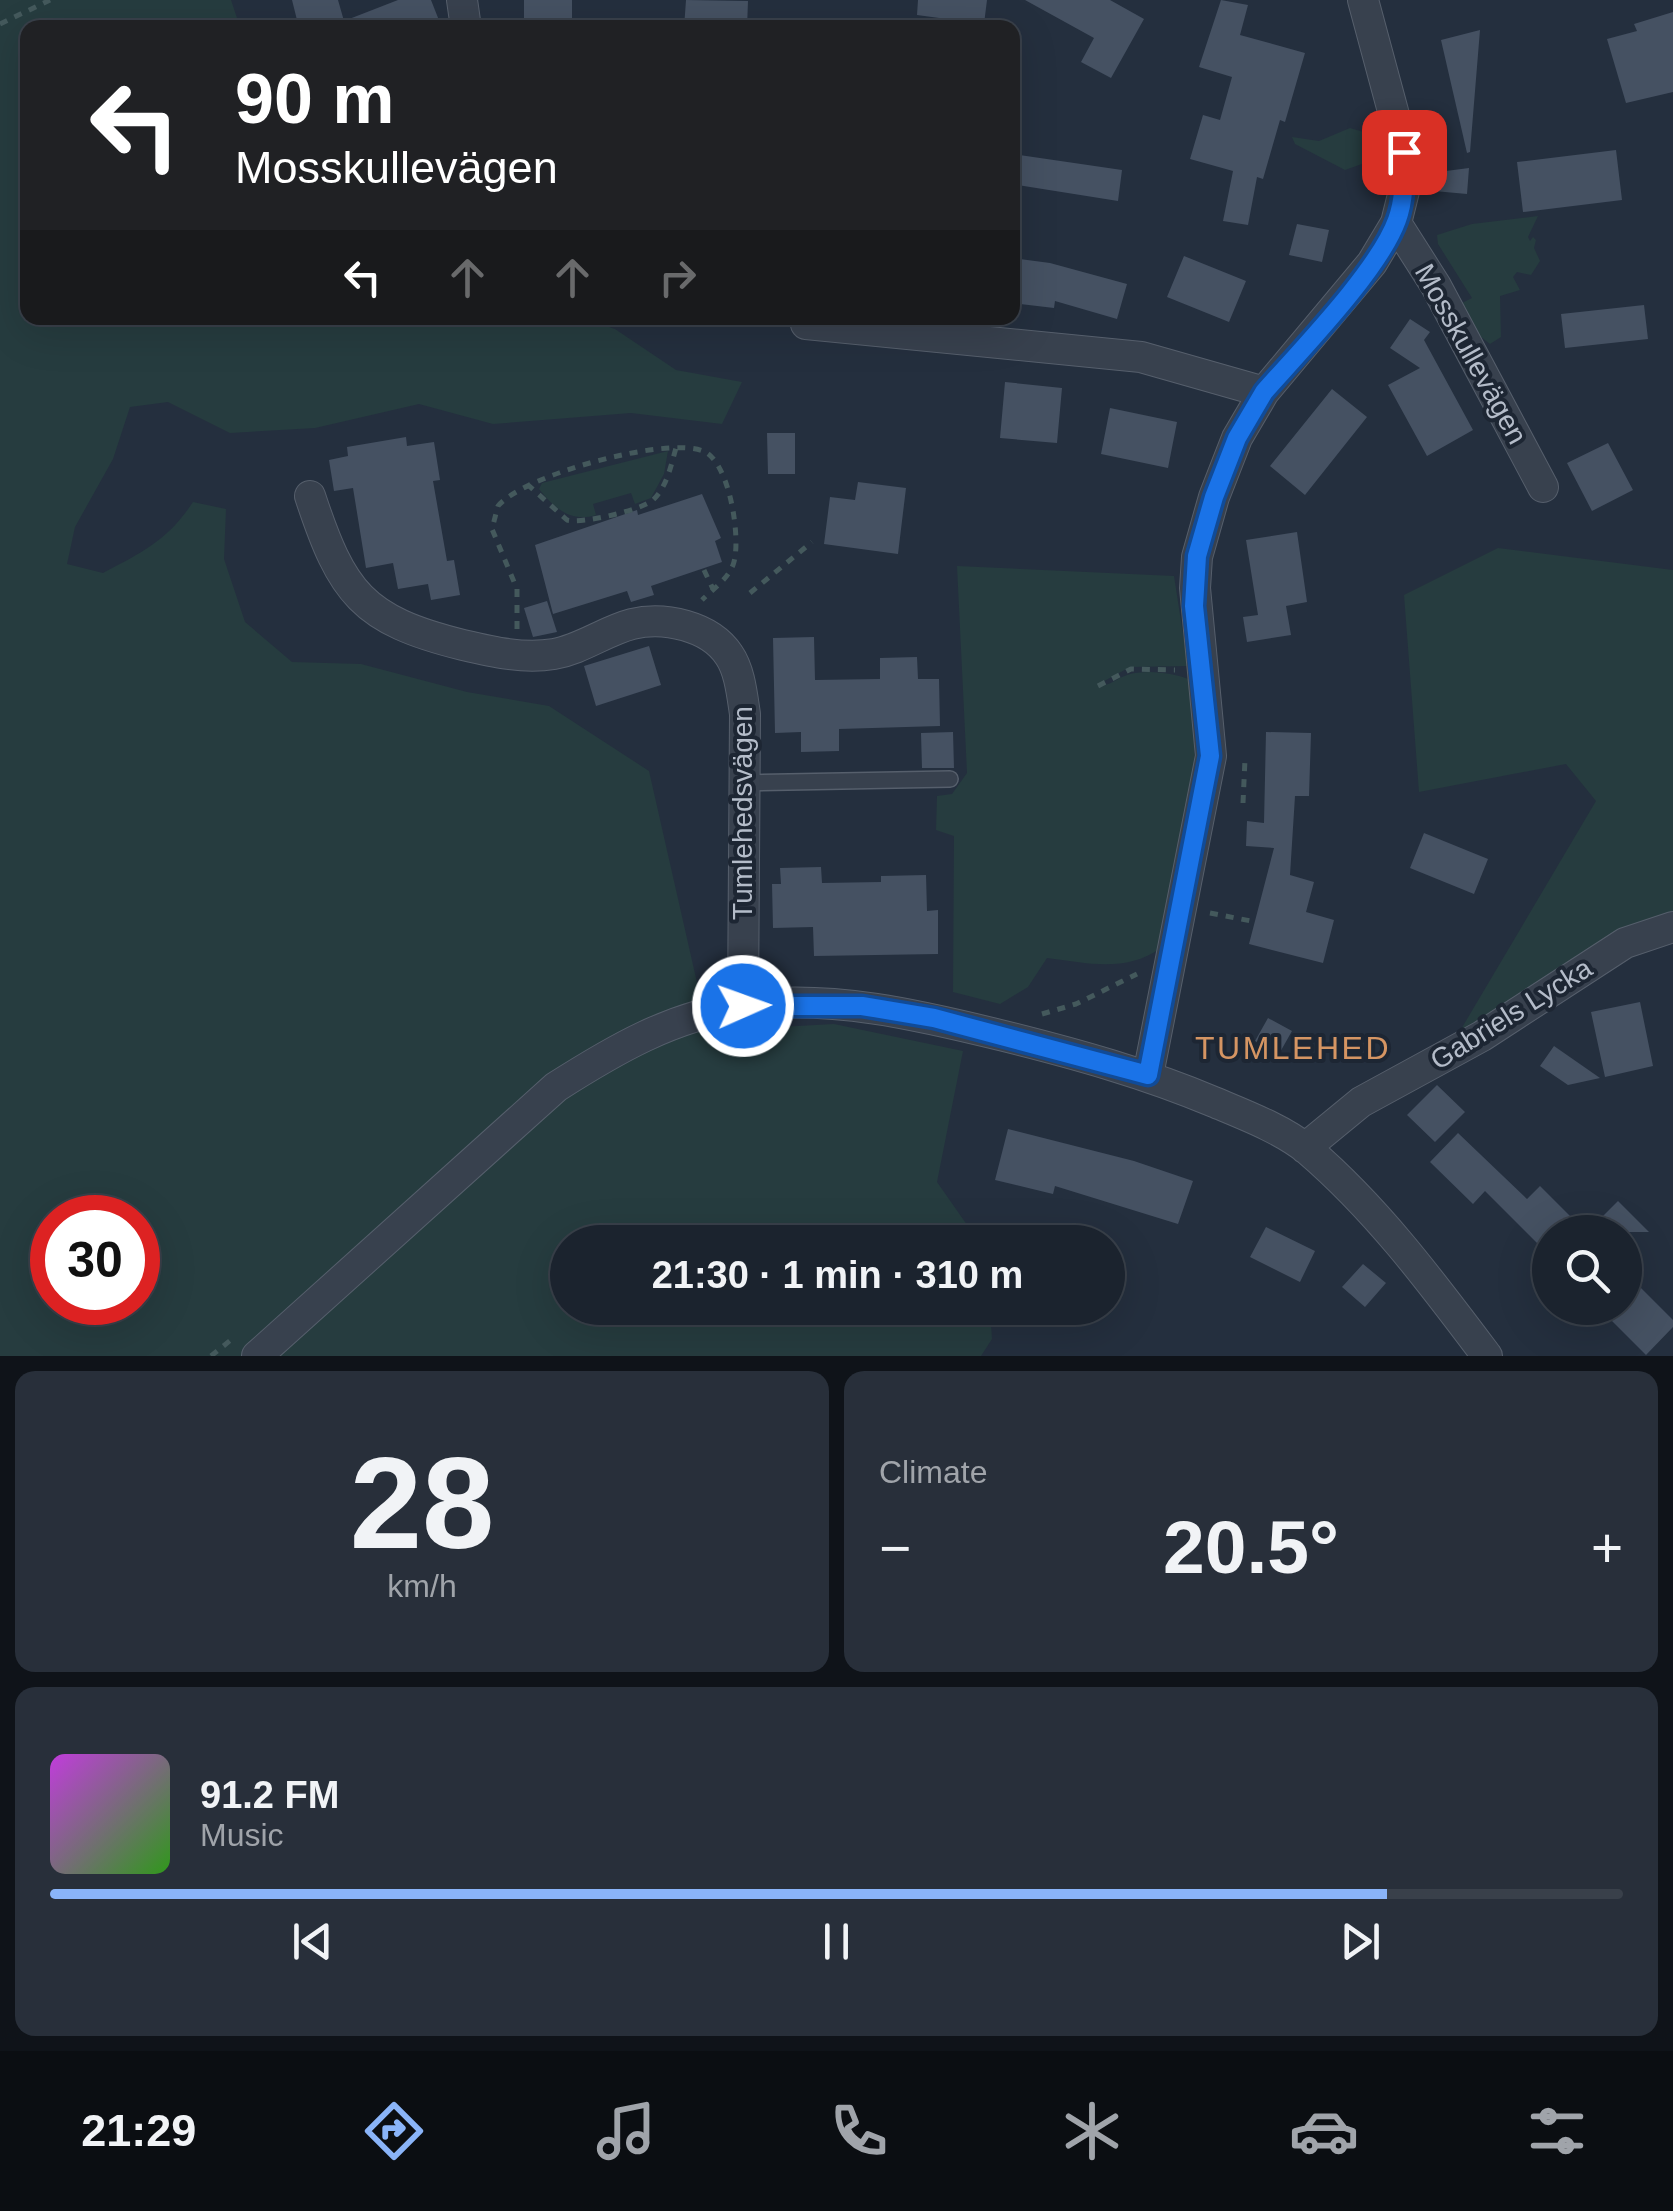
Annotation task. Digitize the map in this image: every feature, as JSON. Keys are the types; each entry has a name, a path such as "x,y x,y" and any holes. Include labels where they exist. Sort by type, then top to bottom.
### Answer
{"street":[{"name":"Mosskullevägen","path":"1148,1075 1175,954 1210,756 1204,671 1194,606 1197,556 1214,497 1237,438 1264,392 1372,263 1396,222 1404,192 1404,152 1362,0"},
{"name":"Mosskullevägen","path":"1396,222 1441,295 1543,487"},
{"path":"816,325 1141,357 1264,392"},
{"path":"310,496 329,555 369,609 423,634 510,654 566,651 634,623 673,623 700,631"},
{"name":"Tumlehedsvägen","path":"700,631 731,658 742,690 743,1006"},
{"name":"Gabriels Lycka","path":"1305,1148 1361,1102 1482,1036 1625,943 1673,927"},
{"path":"248,1345 556,1088 638,1038 695,1016 743,1006 808,1003 934,1018 1148,1075 1252,1118 1305,1148 1376,1215 1487,1356"}],"lane":[{"path":"742,783 950,780"}],"path":[{"path":"0,24 50,0"},
{"path":"527,483 568,520 588,521 654,500 676,448"},
{"path":"510,654 520,604 492,529 498,506 527,483 645,450 703,451 712,457 727,482 736,554 731,570 698,608 700,631"},
{"path":"750,593 812,542"},
{"path":"704,570 713,589"},
{"path":"1098,686 1131,669 1204,671"},
{"path":"1242,803 1245,759"},
{"path":"1183,908 1251,921"},
{"path":"1035,1016 1076,1004 1175,954"},
{"path":"212,1356 248,1345"}],"green space":[{"path":"0,0 231,0 238,20 20,20 20,325 603,325 676,370 742,382 722,424 631,413 493,424 419,404 315,428 230,433 168,402 130,407 113,459 75,527 67,564 103,573 164,536 193,502 226,509 224,559 245,622 292,662 361,664 467,692 549,706 649,771 708,1031 834,1024 963,1051 937,1182 967,1225 550,1225 550,1325 991,1325 992,1339 981,1356 0,1356"},
{"path":"1350,128 1377,136 1373,160 1345,170 1295,144 1292,137 1319,141"},
{"path":"1538,216 1528,237 1530,241 1533,237 1536,240 1534,248 1540,261 1531,275 1517,272 1513,277 1520,290 1500,296 1501,337 1490,344 1472,330 1460,304 1472,298 1438,244 1437,235 1472,224"},
{"path":"668,451 664,474 651,498 635,504 631,493 593,504 596,515 579,517 557,508 539,489 542,483"},
{"path":"1498,548 1673,570 1673,917 1630,932 1460,1031 1596,801 1566,764 1419,792 1404,595"},
{"path":"957,566 1174,576 1188,666 1130,667 1097,685 1143,672 1193,681 1195,770 1161,948 1120,963 1047,958 1028,987 1000,1004 953,992 954,836 936,830 937,796 952,794 967,773"}],"building":[{"path":"292,0 338,0 344,20 297,20"},
{"path":"398,0 431,0 439,20 347,20"},
{"path":"524,0 572,0 572,20 524,20"},
{"path":"686,0 748,1 747,20 685,20"},
{"path":"918,0 987,0 984,20 917,15"},
{"path":"1025,0 1110,0 1144,19 1111,78 1081,62 1094,38"},
{"path":"1221,0 1248,5 1240,35 1305,53 1263,179 1257,177 1248,225 1223,221 1233,171 1190,159 1203,115 1220,120 1232,77 1199,67"},
{"path":"1673,12 1673,92 1626,103 1607,39 1637,31 1634,24"},
{"path":"1480,30 1470,152 1467,153 1441,40"},
{"path":"1616,150 1622,200 1523,212 1517,162"},
{"path":"1020,155 1122,170 1118,201 1020,185"},
{"path":"1469,168 1467,194 1423,190 1423,174"},
{"path":"1297,224 1329,230 1322,262 1289,255"},
{"path":"1184,256 1246,281 1229,322 1167,297"},
{"path":"1020,259 1127,284 1117,319 1055,301 1054,308 1020,304"},
{"path":"1644,305 1648,339 1565,348 1561,314"},
{"path":"1410,319 1430,332 1424,340 1473,430 1427,456 1388,385 1420,368 1390,348"},
{"path":"1005,382 1062,388 1057,443 1000,438"},
{"path":"1332,389 1367,417 1305,495 1270,466"},
{"path":"1110,408 1177,422 1168,468 1101,454"},
{"path":"767,433 795,433 795,474 768,474"},
{"path":"406,437 407,446 434,442 440,480 433,481 447,561 454,560 460,595 431,600 428,584 398,589 393,563 366,568 353,488 334,491 329,460 348,456 347,447"},
{"path":"1608,443 1633,490 1592,511 1567,463"},
{"path":"858,482 906,488 898,554 824,544 830,497 855,500"},
{"path":"702,494 721,538 715,541 722,562 651,586 654,595 631,602 627,591 553,614 535,545 637,510 638,515"},
{"path":"1297,532 1307,602 1286,606 1291,635 1247,642 1243,617 1258,615 1246,540"},
{"path":"547,601 557,632 533,637 524,608"},
{"path":"814,637 815,680 880,679 880,658 917,657 918,679 939,679 940,726 839,729 839,751 801,752 801,732 775,733 773,638"},
{"path":"649,646 661,685 596,706 584,666"},
{"path":"953,732 954,768 922,768 921,733"},
{"path":"1266,732 1311,733 1309,796 1295,796 1290,875 1314,882 1306,912 1334,920 1323,963 1249,944 1274,848 1246,846 1247,821 1264,823"},
{"path":"1424,833 1488,859 1474,894 1410,868"},
{"path":"821,867 822,883 881,882 881,876 926,875 927,911 938,910 938,954 814,956 813,927 773,928 772,884 781,884 780,868"},
{"path":"1640,1002 1653,1066 1605,1077 1591,1012"},
{"path":"1268,1018 1292,1031 1279,1054 1255,1041"},
{"path":"1554,1046 1600,1078 1568,1085 1540,1066"},
{"path":"1437,1085 1465,1112 1435,1142 1407,1115"},
{"path":"1008,1129 1134,1161 1193,1181 1178,1224 1055,1186 1053,1194 995,1180"},
{"path":"1458,1133 1527,1199 1540,1186 1569,1215 1532,1215 1532,1238 1485,1191 1473,1204 1430,1162"},
{"path":"1618,1201 1632,1215 1604,1215"},
{"path":"1266,1227 1315,1251 1300,1282 1250,1257"},
{"path":"1363,1264 1386,1283 1365,1307 1342,1287"},
{"path":"1642,1289 1673,1320 1673,1327 1646,1355 1616,1325 1642,1325"}],"district":[{"name":"TUMLEHED","path":"1293,1048"}],"route":[{"path":"743,1006 862,1006 934,1018 1148,1075 1201,821 1210,756 1194,606 1197,556 1214,497 1250,415 1264,392 1372,263 1396,222 1404,192 1404,152"}]}
